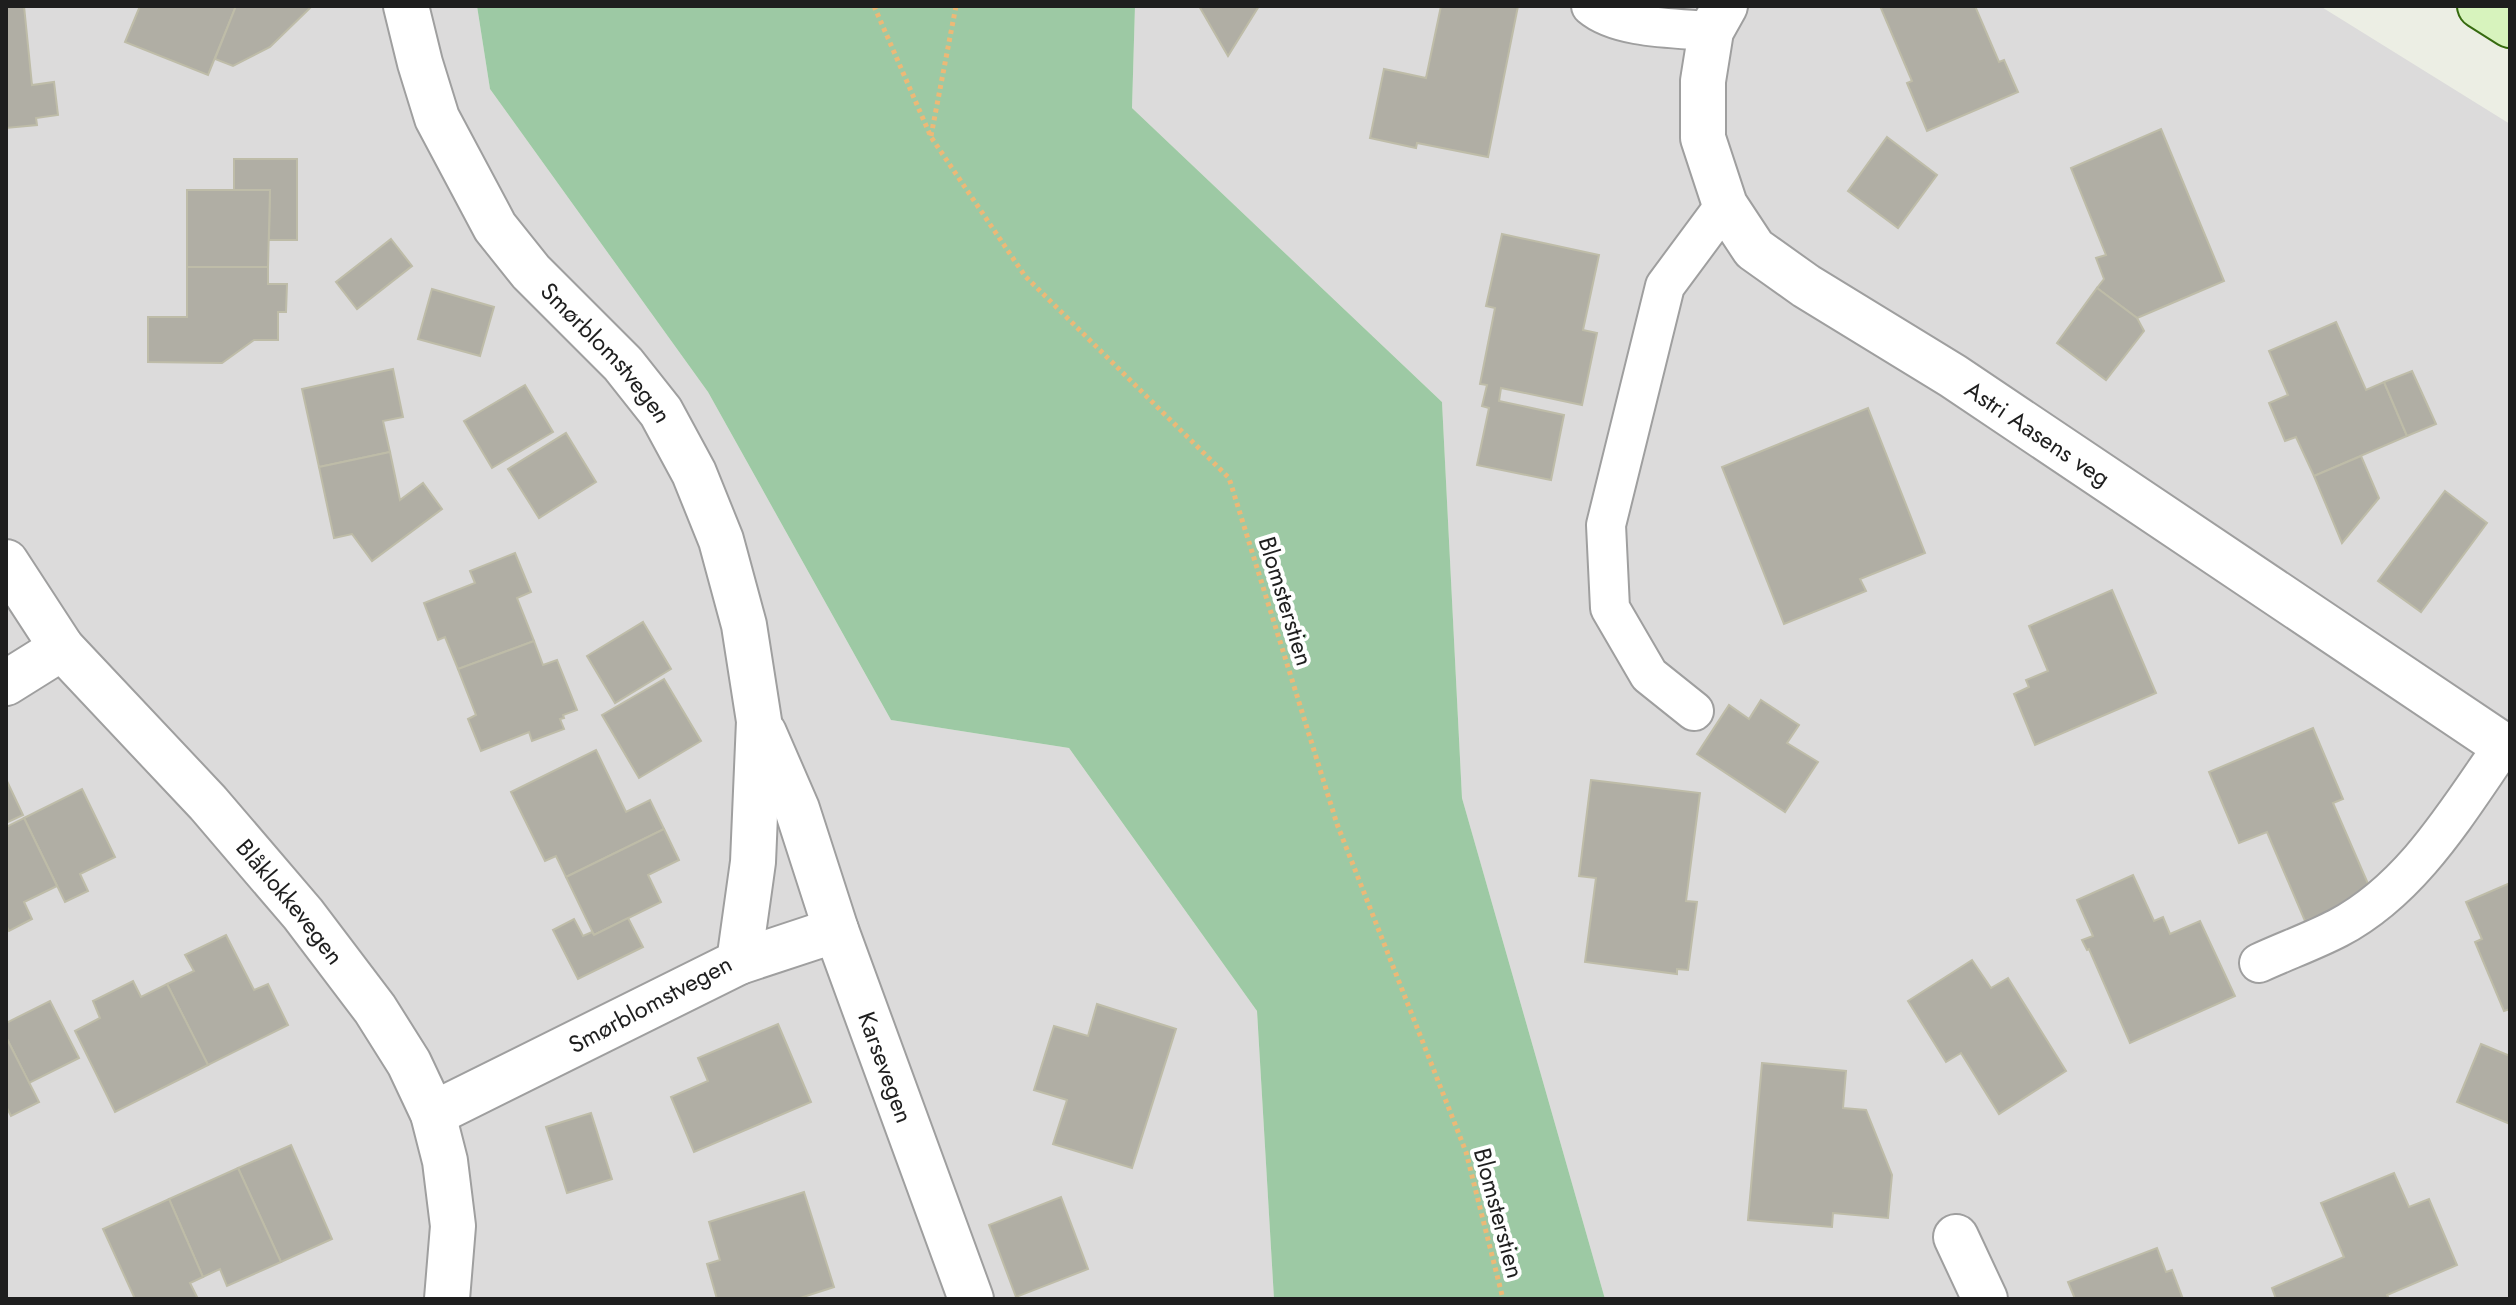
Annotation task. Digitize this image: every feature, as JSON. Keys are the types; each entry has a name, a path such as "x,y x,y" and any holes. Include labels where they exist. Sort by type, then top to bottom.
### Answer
{"main road":[{"path":"2480,6 2510,25"}],"street":[{"name":"Smørblomstvegen","path":"406,6 437,118 495,227 531,272 623,364 661,412 694,473 721,540 744,625 759,721 753,862 739,962 433,1114"},
{"name":"Astri Aasens veg","path":"1718,19 1703,81 1703,138 1725,205 1754,249 1806,286 1953,376 2506,748"},
{"name":"Blåklokkevegen","path":"6,562 62,648 208,803 303,914 375,1009 409,1063 433,1114 445,1161 453,1226 447,1299"},
{"path":"6,683 62,648"},
{"name":"Smørblomstvegen","path":"759,721 797,809 836,930"},
{"path":"739,962 836,930"},
{"name":"Karsevegen","path":"836,930 971,1299"},
{"path":"1956,1237 1985,1299"}],"lane":[{"name":"Astri Aasens veg","path":"1591,6 1603,15 1656,27 1718,19"},
{"path":"1694,711 1649,675 1610,608 1606,525 1665,286 1725,205"},
{"path":"2259,963 2340,927 2384,897 2433,846 2506,748"}],"path":[{"name":"Blomsterstien","path":"874,6 931,137 1025,276 1229,478 1337,824 1466,1152 1503,1299"},
{"path":"931,137 956,6"}],"shaded area":[{"path":"6,6 477,6 490,89 708,392 891,720 1069,748 1257,1011 1274,1299 6,1299"},
{"path":"1135,6 2320,6 2510,124 2510,1299 1605,1299 1462,798 1442,402 1132,108"}],"green space":[{"path":"477,6 1135,6 1132,108 1442,402 1462,798 1605,1299 1274,1299 1257,1011 1069,748 891,720 708,392 490,89"}],"building":[{"path":"6,6 24,6 32,85 54,82 58,115 36,118 37,125 6,128"},
{"path":"140,6 236,6 208,75 125,42"},
{"path":"236,6 310,8 270,47 233,66 215,59"},
{"path":"1199,6 1259,6 1228,56"},
{"path":"1441,6 1518,6 1488,157 1417,143 1416,148 1370,138 1384,69 1426,78"},
{"path":"1880,6 1975,6 1999,62 2004,60 2018,92 1927,131 1907,83 1912,81"},
{"path":"2161,129 2224,281 2137,318 2097,288 2104,279 2096,258 2106,255 2071,168"},
{"path":"1887,137 1937,175 1898,228 1848,191"},
{"path":"234,159 297,159 297,240 269,240 270,190 234,191"},
{"path":"187,190 270,190 268,267 187,267"},
{"path":"1502,234 1599,255 1583,330 1597,333 1582,405 1501,388 1499,401 1564,415 1551,480 1477,465 1489,408 1482,406 1487,385 1480,384 1495,308 1486,306"},
{"path":"391,239 412,266 357,309 336,282"},
{"path":"187,267 268,267 268,284 287,284 286,312 278,312 278,340 254,340 222,363 148,362 148,317 187,317"},
{"path":"2097,288 2137,318 2144,331 2106,380 2057,343"},
{"path":"432,289 494,307 480,356 418,339"},
{"path":"2336,322 2366,390 2384,382 2407,436 2314,476 2296,437 2285,441 2269,403 2288,395 2269,351"},
{"path":"393,369 403,417 383,421 390,452 319,467 302,389"},
{"path":"2412,371 2436,424 2407,436 2384,382"},
{"path":"525,385 553,432 492,468 464,421"},
{"path":"1868,408 1925,553 1860,579 1866,591 1784,624 1722,467"},
{"path":"566,433 596,482 539,518 508,469"},
{"path":"390,452 400,500 423,483 442,509 372,561 352,534 334,538 319,467"},
{"path":"2361,456 2379,498 2342,543 2314,476"},
{"path":"2445,491 2487,523 2421,612 2378,581"},
{"path":"515,553 531,592 517,598 534,641 458,669 445,637 438,640 424,603 475,583 470,571"},
{"path":"2112,590 2156,693 2035,745 2014,694 2029,687 2026,680 2048,671 2029,626"},
{"path":"643,622 671,669 615,703 587,656"},
{"path":"534,641 543,665 557,660 577,710 560,719 564,729 532,741 529,732 481,751 468,719 476,715 458,669"},
{"path":"664,679 701,741 639,778 602,715"},
{"path":"1761,700 1799,725 1787,743 1818,762 1785,812 1697,754 1729,705 1749,719"},
{"path":"2313,728 2343,799 2333,803 2372,893 2305,921 2267,832 2239,843 2209,772"},
{"path":"596,750 626,812 650,800 664,829 566,877 556,856 545,861 511,792"},
{"path":"6,779 23,815 6,823"},
{"path":"1591,780 1700,793 1686,901 1697,902 1688,970 1677,969 1677,974 1585,962 1596,878 1579,876"},
{"path":"82,789 115,857 80,874 88,891 65,902 24,818"},
{"path":"24,818 57,886 24,902 32,919 9,931 6,925 6,827"},
{"path":"664,829 679,860 648,875 661,902 594,935 566,877"},
{"path":"2133,875 2154,921 2163,917 2170,934 2200,921 2235,996 2130,1043 2089,949 2082,940 2093,936 2077,900"},
{"path":"2510,883 2510,1009 2504,1011 2475,942 2482,939 2466,902"},
{"path":"628,918 643,947 578,979 553,930 574,919 583,936 592,932 594,935"},
{"path":"226,935 254,990 268,984 288,1025 208,1065 167,984 194,971 185,955"},
{"path":"1972,960 1991,988 2008,978 2066,1071 1999,1114 1961,1053 1946,1062 1908,1001"},
{"path":"133,981 141,997 167,984 208,1065 115,1112 75,1031 100,1018 93,1001"},
{"path":"50,1001 79,1058 29,1083 6,1037 6,1023"},
{"path":"1097,1004 1176,1029 1132,1168 1053,1144 1067,1100 1034,1090 1054,1026 1088,1036"},
{"path":"778,1024 811,1102 694,1152 671,1097 708,1081 698,1058"},
{"path":"6,1037 39,1102 11,1116 6,1106"},
{"path":"2481,1044 2510,1056 2510,1124 2457,1102"},
{"path":"1762,1063 1846,1071 1843,1108 1866,1110 1892,1175 1888,1218 1833,1213 1832,1227 1748,1220"},
{"path":"591,1113 612,1179 567,1193 546,1127"},
{"path":"291,1145 332,1239 281,1262 238,1168"},
{"path":"238,1168 281,1262 227,1286 220,1269 203,1277 169,1199"},
{"path":"2394,1173 2409,1207 2429,1199 2457,1265 2387,1295 2389,1299 2276,1299 2272,1288 2344,1257 2321,1203"},
{"path":"804,1192 834,1287 797,1299 717,1299 707,1264 720,1260 709,1222"},
{"path":"1061,1197 1088,1269 1016,1297 989,1225"},
{"path":"169,1199 203,1277 190,1283 198,1299 135,1299 103,1229"},
{"path":"2157,1248 2166,1272 2172,1270 2183,1299 2075,1299 2068,1282"}]}
